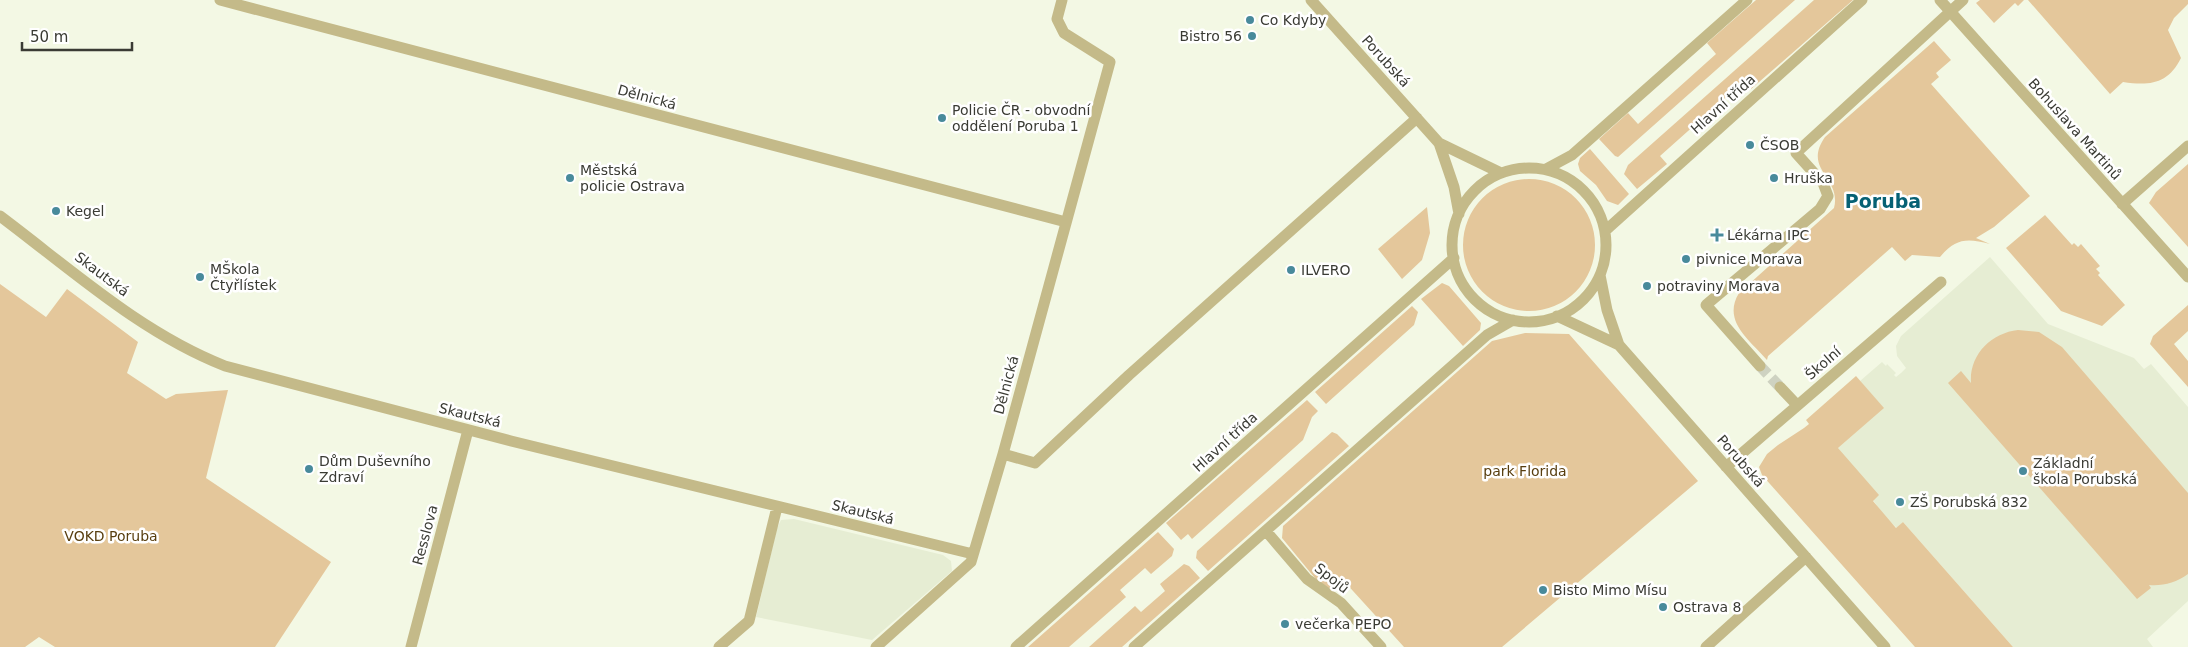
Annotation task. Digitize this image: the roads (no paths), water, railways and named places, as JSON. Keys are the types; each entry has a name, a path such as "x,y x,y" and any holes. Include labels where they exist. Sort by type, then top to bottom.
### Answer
{"street":[{"name":"Dělnická","path":"220,0 1066,222"},
{"name":"Dělnická","path":"973,554 1003,454 1110,62 1064,33 1057,19 1062,0"},
{"name":"Porubská","path":"1311,0 1439,143 1501,173"},
{"path":"1546,169 1572,155 1747,0"},
{"name":"Hlavní třída","path":"1605,231 1862,0"},
{"name":"Bohuslava Martinů","path":"1940,0 2188,277"},
{"path":"1760,366 1706,305 1820,209 1828,196 1823,183 1796,154 1963,0"},
{"path":"1003,454 1035,463 1129,375 1417,118"},
{"name":"Porubská","path":"1439,143 1454,188 1459,214"},
{"path":"2122,204 2188,146"},
{"path":"1531,167 1546,169 1574,181 1585,191 1601,216 1605,231 1606,254 1600,275 1583,300 1557,316 1528,322 1513,320 1492,312 1474,298 1464,286 1454,258 1454,228 1459,214 1476,189 1501,173 1531,167"},
{"name":"Skautská","path":"0,216 130,314 193,354 225,366 468,430 973,554"},
{"name":"Hlavní třída","path":"1016,647 1454,258"},
{"path":"1600,275 1607,310 1619,345"},
{"name":"Školní","path":"1726,467 1941,282"},
{"name":"Porubská","path":"1557,316 1619,345 1885,647"},
{"path":"1134,647 1487,335 1513,320"},
{"path":"1780,387 1797,405"},
{"name":"Resslova","path":"411,647 468,430"},
{"path":"719,647 748,621 777,507"},
{"name":"Spojů","path":"1266,531 1307,579 1340,603 1381,647"},
{"path":"876,647 971,562 973,554"},
{"path":"1706,647 1806,557"}],"tunnel":[{"path":"1760,366 1780,387"}],"place":[{"name":"Co Kdyby","path":"1250,20"},
{"name":"Bistro 56","path":"1252,36"},
{"name":"Policie ČR - obvodní oddělení Poruba 1","path":"942,118"},
{"name":"ČSOB","path":"1750,145"},
{"name":"Městská policie Ostrava","path":"570,178"},
{"name":"Hruška","path":"1774,178"},
{"name":"Kegel","path":"56,211"},
{"name":"Lékárna IPC","path":"1717,235"},
{"name":"pivnice Morava","path":"1686,259"},
{"name":"ILVERO","path":"1291,270"},
{"name":"MŠkola Čtyřlístek","path":"200,277"},
{"name":"potraviny Morava","path":"1647,286"},
{"name":"Dům Duševního Zdraví","path":"309,469"},
{"name":"Základní škola Porubská","path":"2023,471"},
{"name":"ZŠ Porubská 832","path":"1900,502"},
{"name":"Bisto Mimo Mísu","path":"1543,590"},
{"name":"Ostrava 8","path":"1663,607"},
{"name":"večerka PEPO","path":"1285,624"}],"district":[{"name":"Poruba","path":"1883,201"}],"park label":[{"name":"park Florida","path":"1525,471"},
{"name":"VOKD Poruba","path":"111,536"}]}
